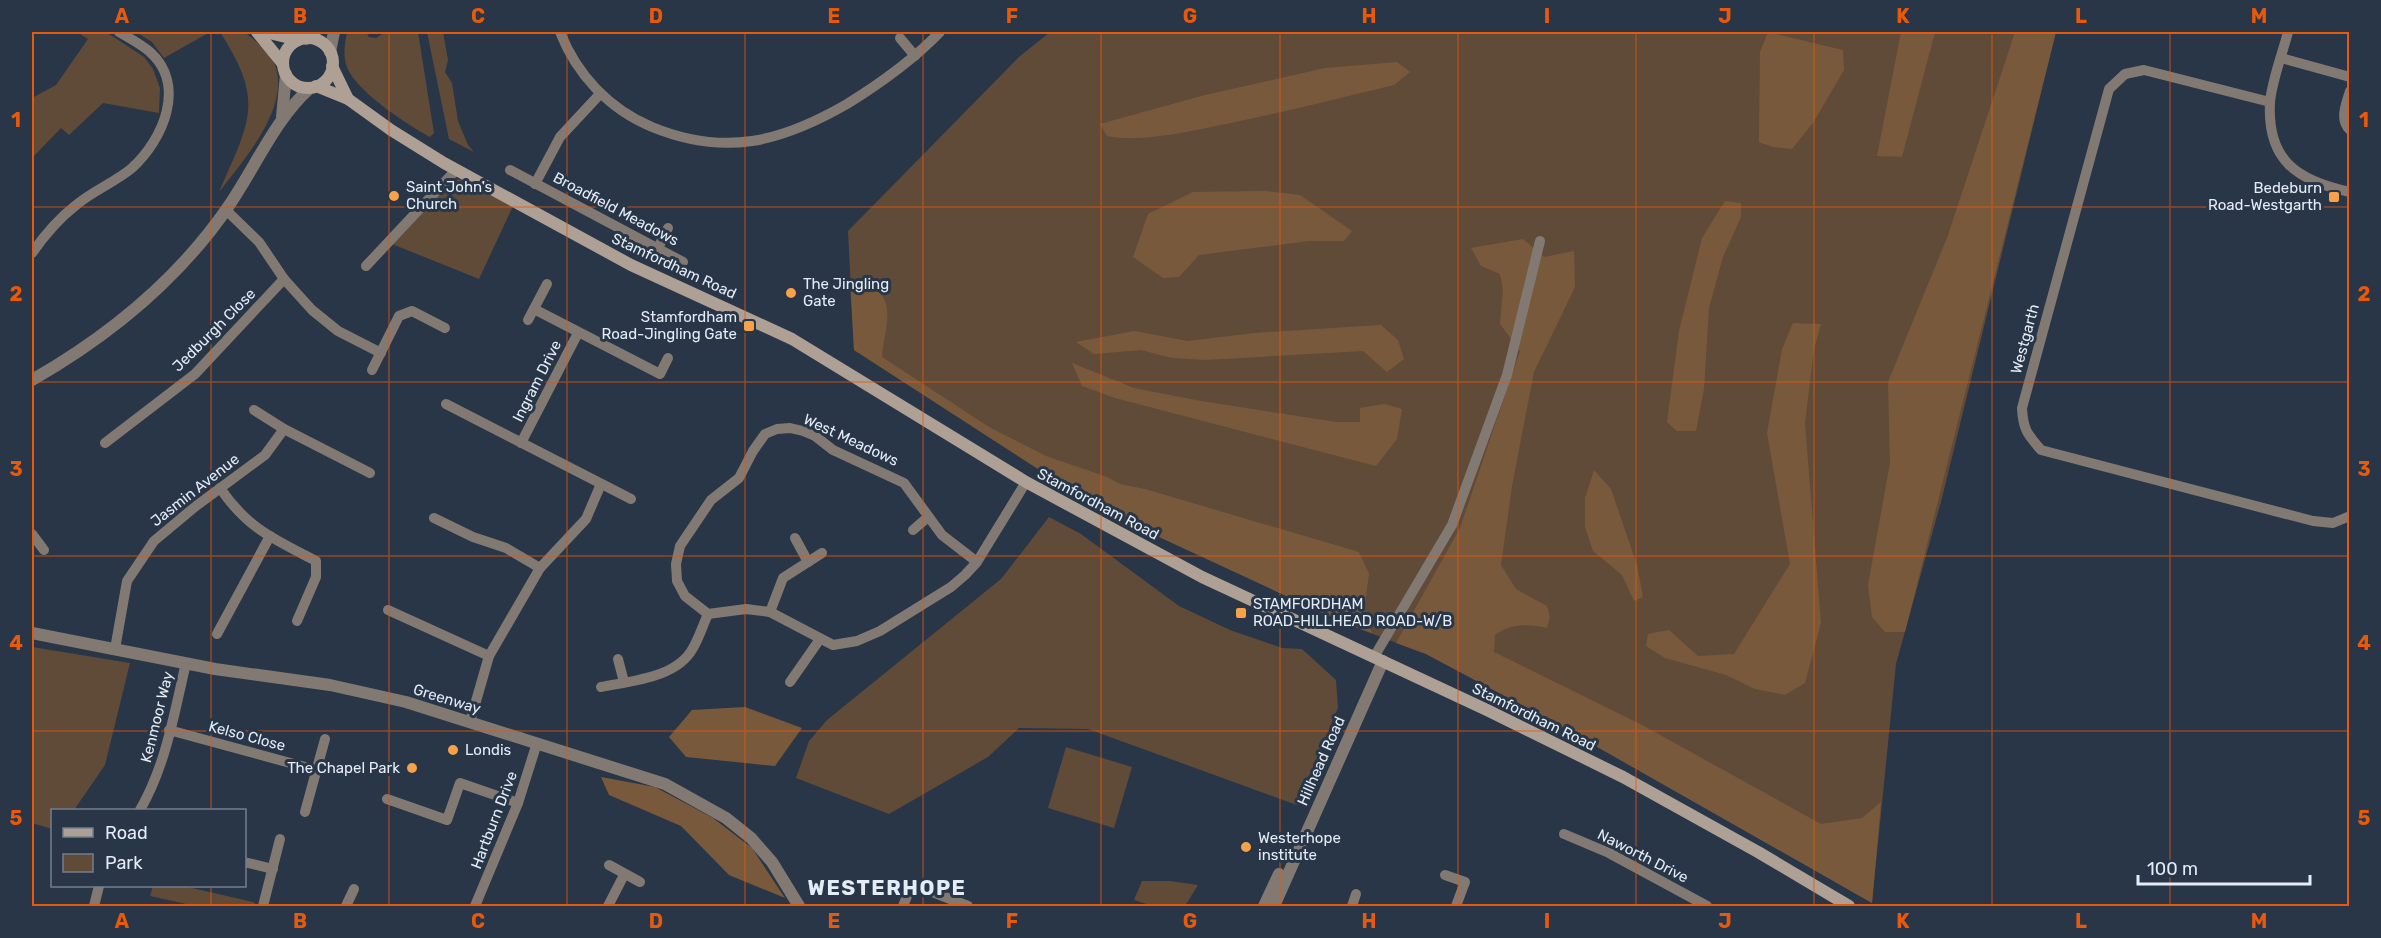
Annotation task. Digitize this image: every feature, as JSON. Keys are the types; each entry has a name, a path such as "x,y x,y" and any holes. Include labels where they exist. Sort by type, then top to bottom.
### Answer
{"main road":[{"path":"257,32 295,84 313,87 327,79 332,66 330,52 320,42 306,37 265,32"},
{"path":"284,69 287,50 306,37"},
{"name":"Stamfordham Road","path":"332,66 348,99"},
{"name":"Stamfordham Road","path":"313,87 348,99 391,130 456,170 631,265 792,339 1026,482 1202,577 1379,659 1623,777 1849,906"}],"street":[{"path":"32,253 46,233 75,205 134,166 155,142 163,127 170,91 165,73 151,52 119,32"},
{"path":"330,52 333,32"},
{"path":"564,33 581,70 600,94 630,117 678,137 713,142 750,142 784,135 814,122 876,86 915,56 940,32"},
{"path":"2288,32 2270,102 2272,136 2285,163 2311,181 2349,192"},
{"path":"900,38 915,56"},
{"path":"2281,58 2349,77"},
{"path":"282,118 285,96 284,69"},
{"name":"Westgarth","path":"2270,102 2144,70 2125,75 2109,89 2022,408 2023,422 2026,434 2041,450 2313,521 2333,523 2349,516"},
{"path":"32,380 92,343 146,300 187,260 226,210 254,168 282,118 313,87"},
{"path":"2349,92 2343,116 2345,126 2349,130"},
{"name":"Broadfield Meadows","path":"536,184 560,137 600,94"},
{"path":"366,266 456,170"},
{"name":"Broadfield Meadows","path":"510,170 683,261"},
{"path":"226,210 259,242 284,279 312,310 338,331 381,353"},
{"path":"658,249 668,228"},
{"path":"1379,659 1452,525 1507,375 1539,241"},
{"name":"Jedburgh Close","path":"105,443 195,374 284,279"},
{"name":"Ingram Drive","path":"547,284 531,314 579,333 660,374 668,358"},
{"path":"372,370 399,316 412,311 446,328"},
{"name":"Ingram Drive","path":"522,443 579,333"},
{"name":"Ingram Drive","path":"446,404 631,499"},
{"path":"254,410 284,429 370,473"},
{"name":"Jasmin Avenue","path":"115,649 127,581 154,541 265,455 284,429"},
{"name":"West Meadows","path":"708,614 685,596 677,581 676,564 680,546 711,500 739,478 765,434 777,429 803,430 833,450 904,483 942,535 976,562"},
{"path":"601,687 650,677 677,666 692,650 708,614 746,609 770,612 833,645 857,641 880,632 951,586 976,562 1026,482"},
{"path":"470,722 489,656 540,568 586,519 602,484"},
{"path":"220,488 233,507 257,529 316,561 316,577 297,621"},
{"path":"913,530 928,517"},
{"path":"434,518 473,537 506,548 540,568"},
{"path":"32,534 44,550"},
{"path":"216,634 270,536"},
{"path":"795,538 808,562"},
{"path":"770,612 783,579 822,553"},
{"path":"388,610 489,656"},
{"name":"Greenway","path":"32,633 273,679 330,685 406,702 664,784 726,818 751,838 772,862 799,906"},
{"path":"790,682 820,639"},
{"path":"618,659 624,682"},
{"name":"Hillhead Road","path":"1274,906 1350,734 1379,659"},
{"name":"Kenmoor Way","path":"141,809 152,790 165,756 169,730 186,663"},
{"name":"Kelso Close","path":"169,730 316,770"},
{"path":"1264,906 1327,768 1350,734"},
{"path":"305,812 325,739"},
{"name":"Hartburn Drive","path":"474,906 492,869 518,803 537,743"},
{"path":"387,799 447,820 460,783 518,803"},
{"name":"Naworth Drive","path":"1564,834 1609,853 1707,906"},
{"path":"262,906 280,839"},
{"path":"246,862 273,869"},
{"path":"609,865 640,882"},
{"path":"608,906 624,875"},
{"path":"1445,875 1465,882 1456,906"},
{"path":"903,906 912,884 968,906"},
{"path":"94,906 99,887"},
{"path":"346,906 354,889"},
{"path":"1352,906 1356,894"}],"green space":[{"path":"77,32 106,32 144,57 153,69 160,88 159,113 103,103 69,135 61,128 32,158 32,98 56,85 88,39"},
{"path":"136,32 210,32 164,58 152,42"},
{"path":"220,32 244,32 273,60 278,81 271,115 262,133 219,192 239,146 248,111 248,94 243,76"},
{"path":"347,32 366,32 369,37 376,38 385,32 418,32 434,133 430,137 369,95 350,74 345,60"},
{"path":"427,32 443,32 448,60 445,72 452,83 458,121 468,145 474,152 449,139"},
{"path":"1050,32 2056,32 1942,498 1896,664 1872,903 1548,719 1426,654 1349,625 1103,511 854,350 848,231 1019,57"},
{"path":"459,179 513,206 479,279 392,244 449,182"},
{"path":"1049,517 1081,534 1179,606 1230,630 1282,648 1302,649 1336,680 1338,708 1297,805 1088,729 1019,728 988,757 889,814 796,778 809,741 827,720 1001,579"},
{"path":"32,647 130,663 105,765 75,809 51,809 51,829 32,823"},
{"path":"1066,747 1132,767 1114,828 1048,808"},
{"path":"1142,881 1170,881 1198,885 1185,906 1153,906 1134,900"},
{"path":"153,887 187,887 253,902 259,906 195,906 150,896"}],"shaded area":[{"path":"1768,32 1843,50 1844,70 1813,123 1792,149 1773,147 1759,142 1760,52"},
{"path":"1901,32 1935,32 1902,157 1877,156"},
{"path":"2015,32 2056,32 1905,632 1885,632 1872,617 1868,585 1890,463 1888,382 1947,238"},
{"path":"1397,62 1410,72 1394,85 1230,123 1144,138 1107,136 1100,124 1205,95 1325,68"},
{"path":"1265,191 1300,195 1352,231 1344,241 1309,241 1199,255 1179,277 1163,278 1133,257 1148,214 1193,192"},
{"path":"1725,201 1741,203 1741,217 1723,257 1709,308 1704,389 1696,431 1677,431 1667,422 1679,331 1702,238"},
{"path":"1523,239 1544,257 1574,251 1575,287 1534,372 1512,486 1501,565 1516,589 1547,606 1550,617 1547,628 1520,626 1501,631 1495,635 1494,652 1644,726 1821,824 1862,818 1881,802 1872,903 1548,719 1426,654 1396,643 1460,528 1520,351 1500,324 1503,290 1500,274 1481,266 1471,248"},
{"path":"862,280 874,287 886,303 887,322 882,357 989,427 1046,456 1107,477 1120,484 1145,489 1359,552 1369,574 1364,610 1372,633 1349,625 1103,511 854,350 850,281"},
{"path":"1793,323 1821,324 1814,349 1805,423 1821,623 1805,683 1785,695 1755,689 1726,675 1665,658 1646,646 1648,634 1669,630 1698,656 1734,654 1790,564 1767,433 1782,349"},
{"path":"1381,325 1398,340 1404,359 1387,372 1363,351 1206,360 1172,358 1141,350 1094,354 1076,342 1134,331 1188,341 1254,333"},
{"path":"1072,363 1134,388 1336,422 1360,422 1360,408 1384,404 1402,409 1397,439 1376,466 1115,398 1082,386"},
{"path":"1594,470 1611,489 1637,565 1643,597 1634,601 1622,575 1593,551 1585,527 1585,498"},
{"path":"745,707 802,728 775,766 686,757 669,737 692,710"},
{"path":"601,777 655,787 713,818 752,848 785,898 729,875 681,826 609,795"}],"place":[{"name":"Saint John's Church","path":"394,196"},
{"name":"Bedeburn Road-Westgarth","path":"2334,197"},
{"name":"The Jingling Gate","path":"791,293"},
{"name":"Stamfordham Road-Jingling Gate","path":"749,326"},
{"name":"STAMFORDHAM ROAD-HILLHEAD ROAD-W/B","path":"1241,613"},
{"name":"Londis","path":"453,750"},
{"name":"The Chapel Park","path":"412,768"},
{"name":"Westerhope institute","path":"1246,847"}],"district":[{"name":"WESTERHOPE","path":"887,888"}]}
